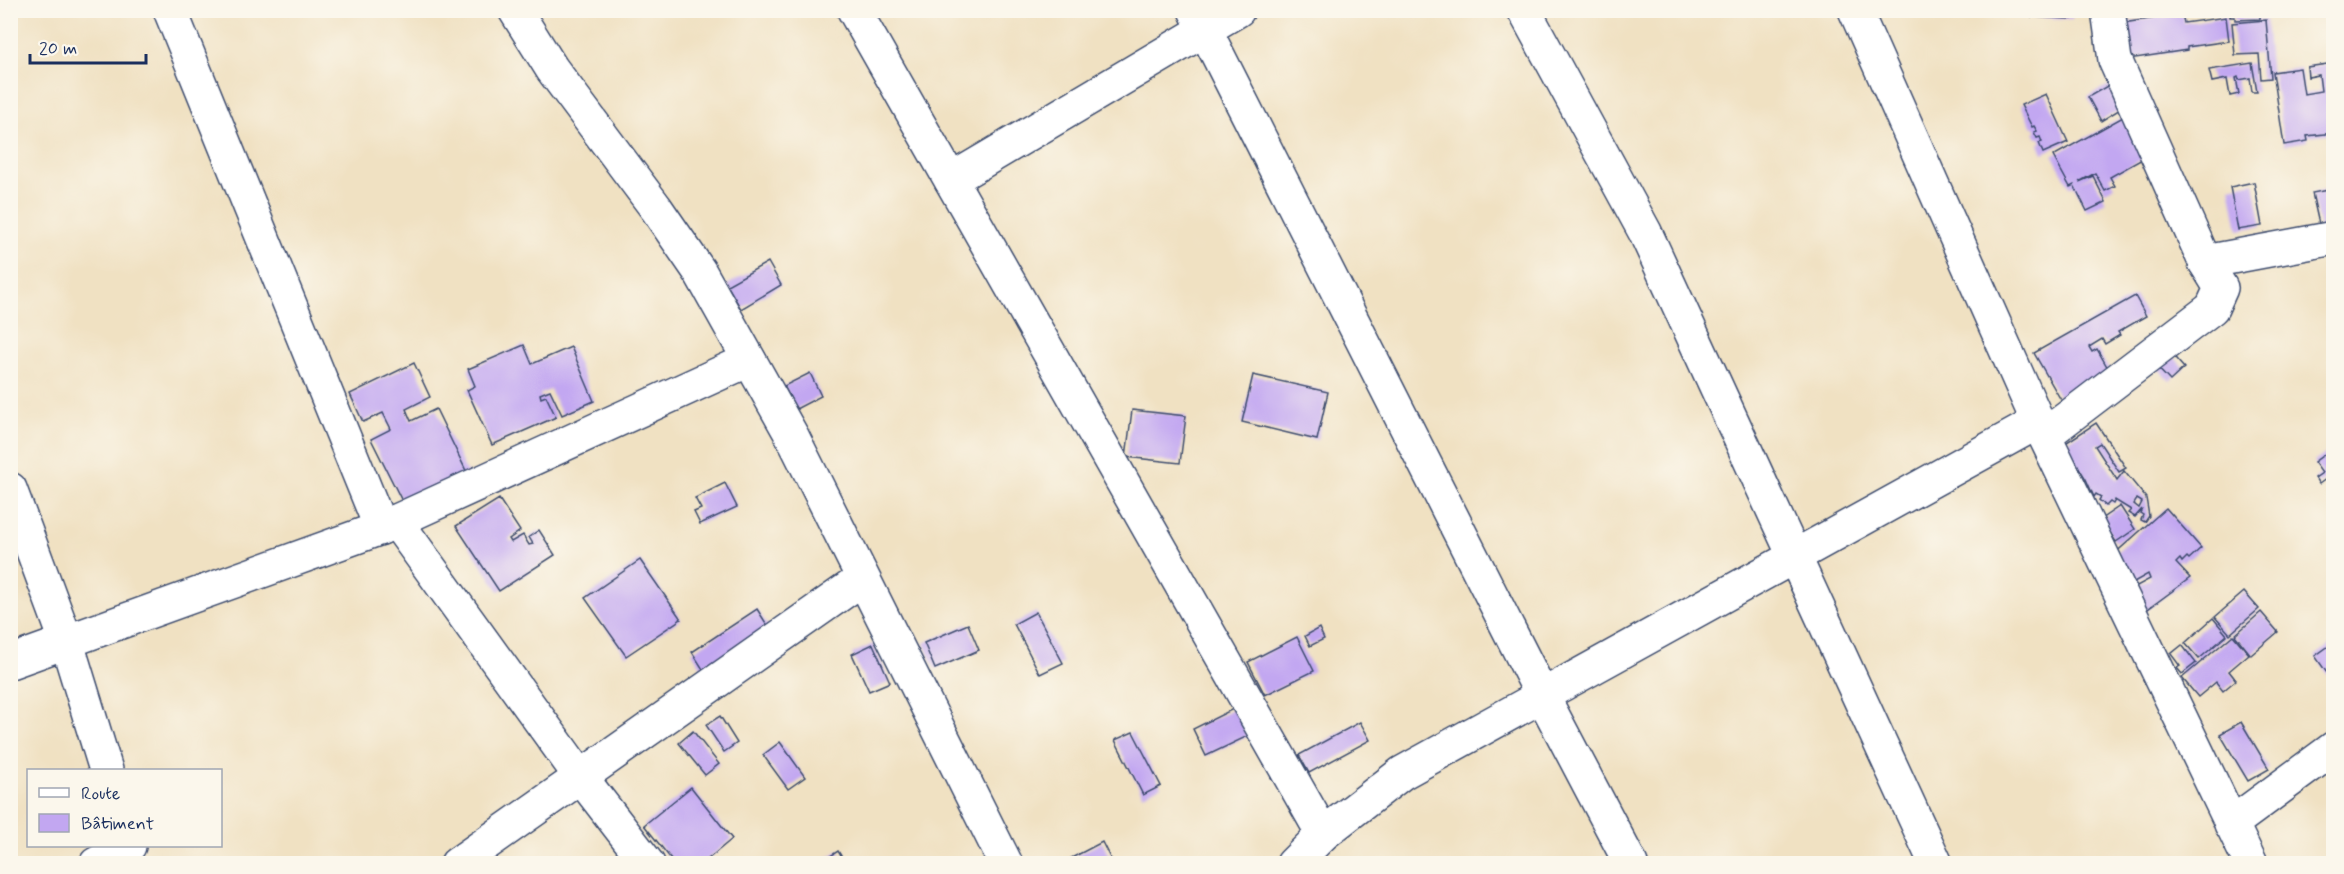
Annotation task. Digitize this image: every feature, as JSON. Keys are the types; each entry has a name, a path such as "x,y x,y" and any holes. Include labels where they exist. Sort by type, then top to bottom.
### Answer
{"street":[{"path":"170,10 389,524 648,864"},
{"path":"515,10 552,69 656,208 700,272 792,436 1006,864"},
{"path":"854,10 1323,834"},
{"path":"951,180 1200,20 1238,10"},
{"path":"1524,10 1645,232 1936,864"},
{"path":"1855,10 2042,429 2251,864"},
{"path":"1293,864 1323,834 1402,773 1795,556 2042,429 2212,308 2221,288 2205,262 2115,60 2108,10"},
{"path":"1200,20 1542,694 1631,864"},
{"path":"2205,262 2334,238"},
{"path":"10,662 389,524 749,360"},
{"path":"10,489 67,643 105,769"},
{"path":"457,864 862,579"},
{"path":"2231,824 2334,748"},
{"path":"96,864 131,852"}],"building":[{"path":"2032,10 2073,10 2072,19 2032,17"},
{"path":"2230,10 2260,10 2260,19 2235,20 2235,17 2230,17"},
{"path":"2182,14 2184,23 2226,17 2229,41 2129,59 2123,23"},
{"path":"2266,20 2271,78 2261,79 2259,54 2235,55 2232,23"},
{"path":"2252,63 2257,92 2252,92 2250,78 2239,80 2238,77 2236,78 2239,94 2230,96 2227,79 2212,82 2209,70"},
{"path":"2334,63 2334,133 2307,136 2308,141 2284,145 2273,72 2300,68 2304,94 2321,91 2319,75 2308,77 2307,67"},
{"path":"2109,85 2122,108 2101,121 2088,97"},
{"path":"2046,94 2068,142 2043,153 2039,143 2042,142 2040,137 2037,138 2034,132 2037,131 2034,126 2032,127 2021,105"},
{"path":"2123,117 2146,157 2110,177 2115,186 2105,191 2095,173 2079,182 2093,176 2106,202 2087,211 2074,185 2070,187 2053,156"},
{"path":"2254,182 2262,226 2238,230 2230,187"},
{"path":"2333,189 2334,230 2321,233 2312,193"},
{"path":"768,262 781,285 741,309 727,285"},
{"path":"2135,296 2146,316 2118,332 2120,335 2105,344 2102,339 2089,347 2092,352 2097,349 2114,379 2065,407 2034,353"},
{"path":"524,345 532,364 571,347 594,401 562,415 550,390 540,394 541,398 546,396 556,417 492,445 467,390 475,386 468,369"},
{"path":"2169,351 2184,368 2170,381 2154,364"},
{"path":"414,363 430,397 406,409 411,421 436,409 470,479 406,509 371,439 391,429 383,413 363,422 350,394"},
{"path":"810,373 821,396 796,409 784,386"},
{"path":"1253,375 1328,392 1317,440 1242,422"},
{"path":"1132,410 1186,416 1180,463 1126,457"},
{"path":"2096,423 2126,468 2119,472 2100,443 2095,446 2117,480 2124,471 2146,498 2149,516 2145,522 2141,520 2142,509 2135,517 2128,513 2131,510 2115,500 2113,504 2110,502 2106,506 2099,500 2101,497 2096,494 2094,497 2086,479 2064,444","holes":["2137,499 2142,502 2139,508 2134,504"]},
{"path":"2332,449 2334,473 2319,484 2315,478 2322,473 2314,462"},
{"path":"725,483 737,507 700,524 694,512 701,509 695,498"},
{"path":"499,499 520,531 509,539 511,542 523,535 529,545 533,544 529,537 539,530 555,555 499,591 456,526"},
{"path":"2120,506 2135,529 2116,542 2101,519"},
{"path":"2166,508 2201,548 2189,559 2187,557 2182,562 2180,559 2176,563 2190,578 2141,614 2112,556","holes":["2148,574 2150,579 2135,587 2132,583"]},
{"path":"640,560 681,619 626,656 585,598"},
{"path":"2244,592 2259,609 2230,634 2215,617"},
{"path":"757,609 771,631 706,674 692,652"},
{"path":"1036,612 1063,663 1040,674 1014,624"},
{"path":"2261,612 2278,632 2251,655 2235,635"},
{"path":"2213,618 2227,635 2199,659 2185,643"},
{"path":"968,624 979,650 935,669 924,643"},
{"path":"1319,628 1324,639 1310,646 1305,636"},
{"path":"2233,635 2249,654 2229,671 2236,680 2223,691 2216,682 2198,697 2182,678"},
{"path":"1297,637 1314,671 1265,695 1248,662"},
{"path":"2333,643 2334,645 2334,683 2315,656"},
{"path":"873,644 890,682 869,691 852,654"},
{"path":"2182,645 2196,663 2182,674 2177,668 2180,666 2171,654"},
{"path":"1235,708 1248,736 1206,756 1193,729"},
{"path":"720,716 737,743 724,752 706,725"},
{"path":"1360,722 1370,740 1309,773 1299,755"},
{"path":"2241,722 2269,769 2248,781 2220,734"},
{"path":"693,731 719,764 705,775 679,743"},
{"path":"1133,732 1161,786 1143,795 1115,740"},
{"path":"780,742 805,777 788,789 763,755"},
{"path":"691,787 732,839 702,864 675,864 644,825"},
{"path":"1102,842 1113,864 1060,864"},
{"path":"838,851 846,864 818,864"},
{"path":"612,856 618,864 603,864"}]}
